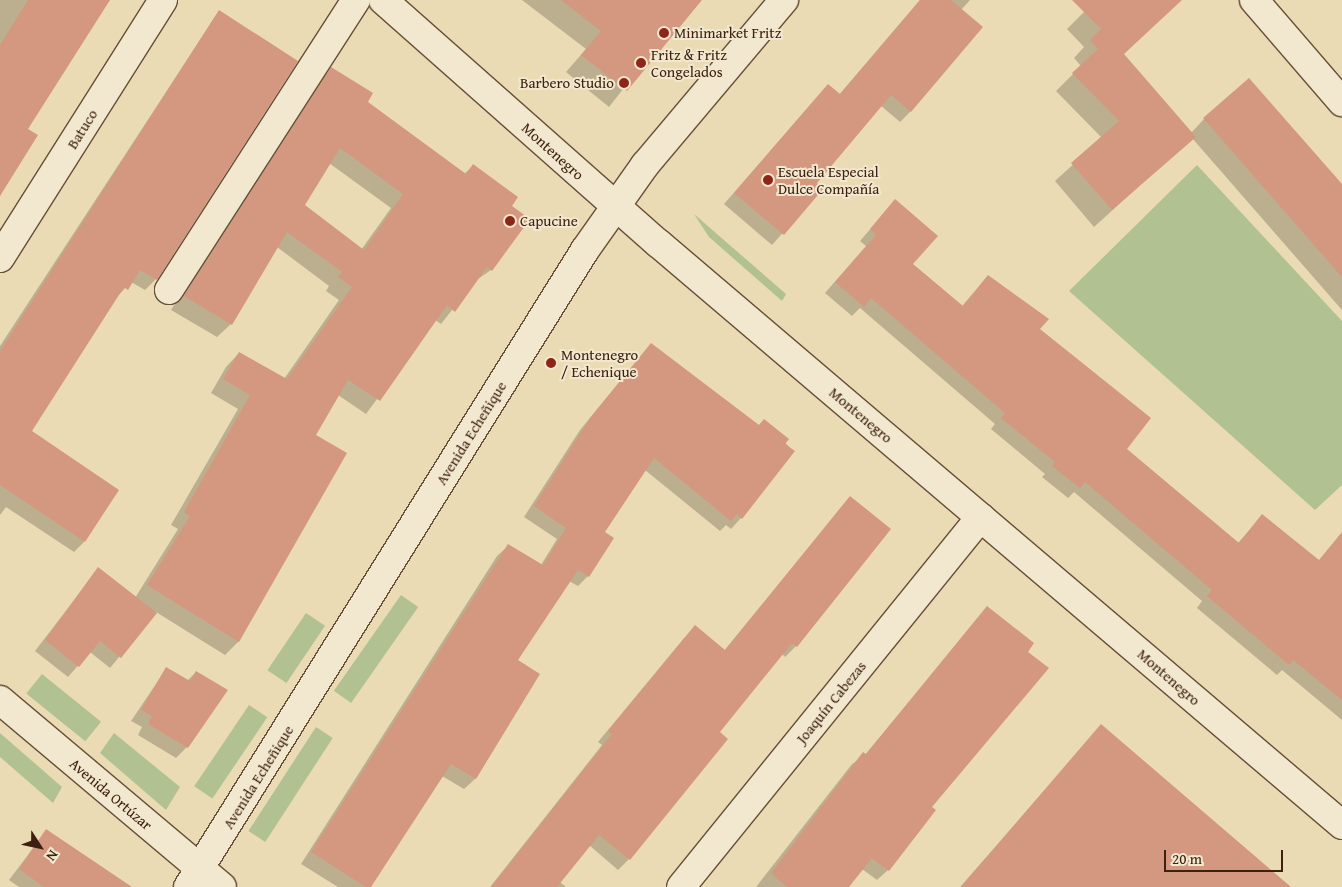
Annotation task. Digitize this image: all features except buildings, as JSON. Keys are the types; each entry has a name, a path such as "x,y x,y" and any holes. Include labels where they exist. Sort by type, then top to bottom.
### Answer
{"street":[{"name":"Batuco","path":"0,258 163,0"},
{"path":"169,290 356,0"},
{"name":"Montenegro","path":"383,0 616,206 1342,825"},
{"name":"Avenida Echeñique","path":"195,878 616,206 644,165 784,0"},
{"path":"1254,0 1342,102"},
{"name":"Joaquín Cabezas","path":"681,887 981,517"},
{"name":"Avenida Ortúzar","path":"0,700 195,878 222,887"}],"green space":[{"path":"1197,165 1342,321 1342,485 1315,510 1069,291"},
{"path":"694,214 786,294 782,301 709,237"},
{"path":"401,595 418,607 351,703 334,691"},
{"path":"306,613 325,626 286,683 267,670"},
{"path":"42,674 101,722 85,741 26,693"},
{"path":"249,705 267,717 212,799 194,786"},
{"path":"316,727 333,738 265,842 248,831"},
{"path":"0,733 62,787 53,803 0,757"},
{"path":"114,733 180,787 166,810 100,753"}],"place":[{"name":"Minimarket Fritz","path":"664,33"},
{"name":"Fritz & Fritz Congelados","path":"641,63"},
{"name":"Barbero Studio","path":"624,83"},
{"name":"Escuela Especial Dulce Compañía","path":"768,180"},
{"name":"Capucine","path":"510,221"},
{"name":"Montenegro / Echenique","path":"551,363"}]}
